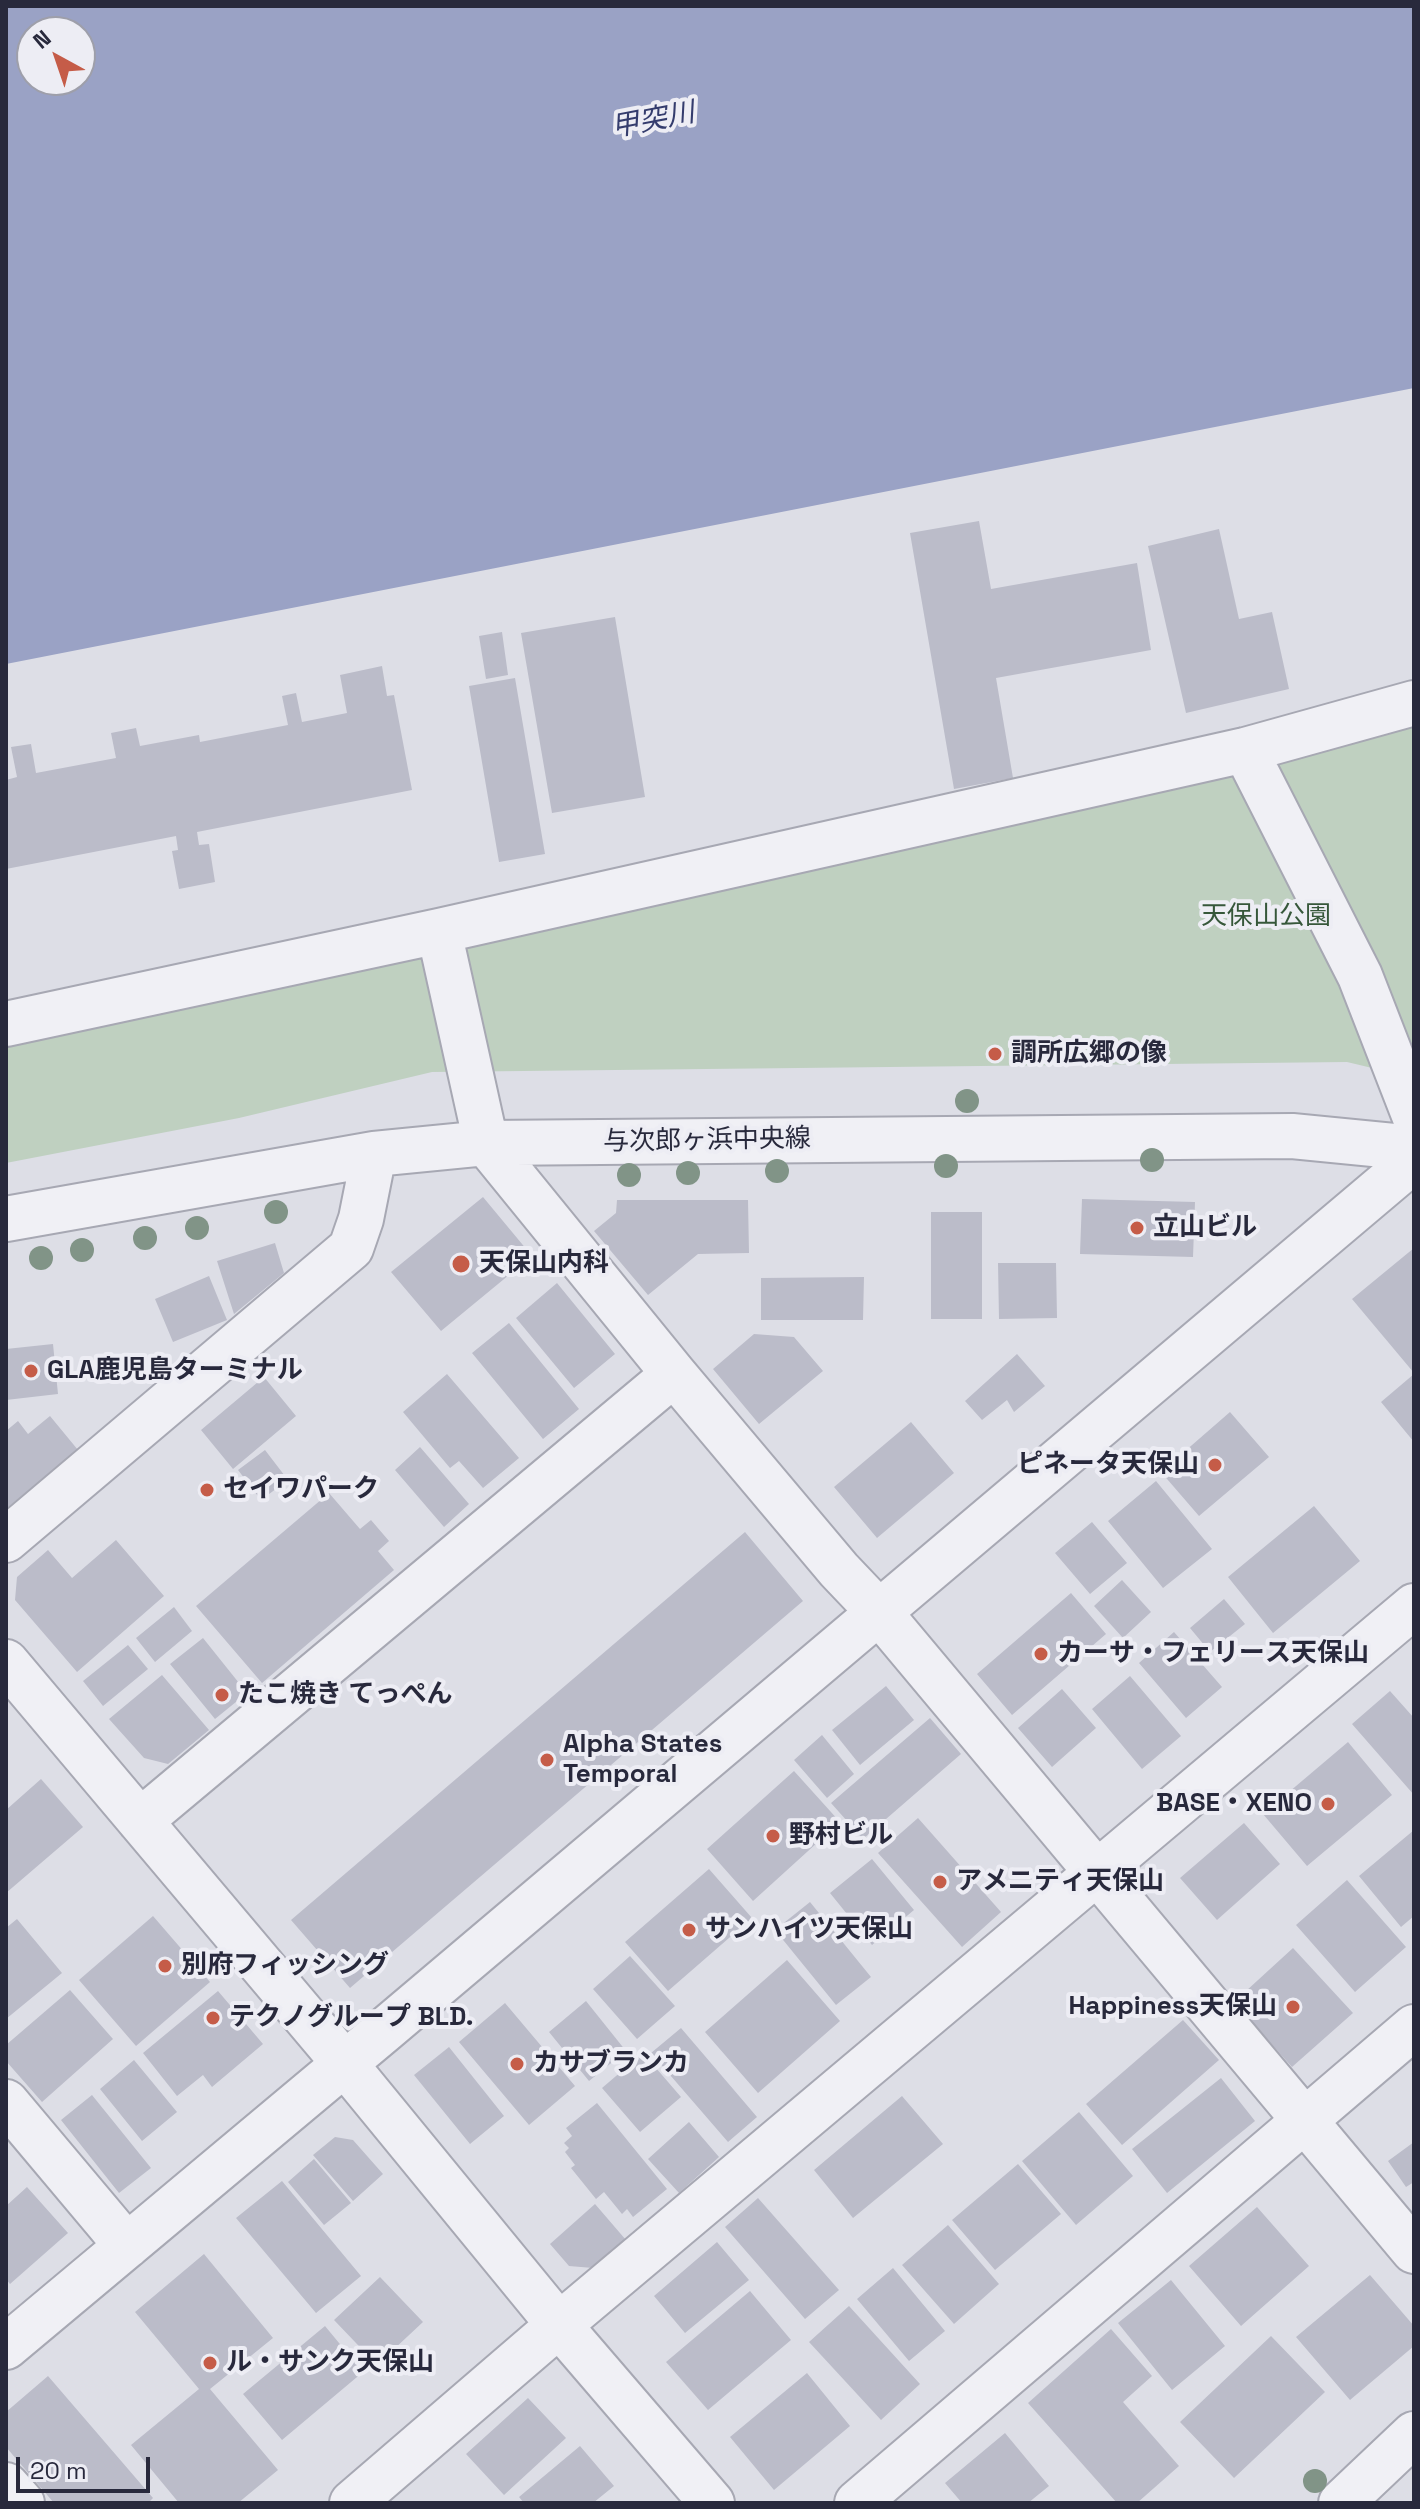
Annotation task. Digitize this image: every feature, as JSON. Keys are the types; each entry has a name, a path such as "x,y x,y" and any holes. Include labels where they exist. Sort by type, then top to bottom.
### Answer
{"street":[{"path":"6,1024 439,931 1245,750 1414,703"},
{"path":"1245,750 1360,976 1414,1115"},
{"path":"439,931 486,1143 674,1374 839,1570 878,1611 1414,2251"},
{"name":"与次郎ヶ浜中央線","path":"6,1219 374,1154 486,1143 1292,1136 1414,1148"},
{"path":"6,1540 351,1248 361,1219 374,1154"},
{"path":"6,2347 1414,1160"},
{"path":"140,1821 674,1374"},
{"path":"352,2503 559,2325 1414,1606"},
{"path":"6,1662 345,2064 559,2325 712,2503"},
{"path":"857,2503 1414,2027"},
{"path":"6,2102 127,2246"},
{"path":"1341,2503 1414,2434"},
{"path":"6,2485 22,2503"}],"green space":[{"name":"天保山公園","path":"1414,725 1414,1078 1347,1062 432,1072 239,1118 6,1163 6,1043"}],"water":[{"name":"甲突川","path":"6,6 1414,6 1414,388 6,664"}],"building":[{"path":"979,521 991,589 1137,563 1151,650 996,678 1013,778 954,789 910,533"},
{"path":"1219,529 1239,619 1272,612 1289,689 1186,713 1148,546"},
{"path":"615,617 645,797 552,813 521,633"},
{"path":"502,632 508,675 486,679 479,636"},
{"path":"382,666 387,696 394,695 412,790 197,832 199,845 209,844 215,882 179,889 172,851 178,850 176,836 6,869 6,780 17,777 11,747 31,744 36,773 116,758 111,733 136,728 140,746 199,735 200,742 288,725 282,696 296,693 302,722 347,713 340,675"},
{"path":"515,678 545,854 499,862 469,686"},
{"name":"天保山内科","path":"483,1197 532,1256 441,1331 391,1272"},
{"name":"立山ビル","path":"1082,1199 1195,1202 1193,1257 1080,1254"},
{"path":"617,1200 748,1200 749,1253 698,1254 648,1295 594,1231 616,1213"},
{"path":"931,1212 982,1212 982,1319 931,1319"},
{"path":"275,1243 284,1273 234,1314 217,1261"},
{"path":"1414,1248 1414,1373 1352,1299"},
{"path":"998,1263 1056,1263 1057,1318 999,1319"},
{"path":"209,1276 227,1320 173,1342 155,1299"},
{"path":"864,1277 863,1320 761,1320 761,1278"},
{"path":"557,1283 615,1354 574,1388 516,1318"},
{"path":"509,1323 579,1409 543,1439 472,1353"},
{"path":"754,1334 794,1337 823,1371 759,1424 713,1369"},
{"name":"GLA鹿児島ターミナル","path":"53,1344 58,1394 6,1400 6,1349"},
{"path":"1017,1354 1045,1386 1014,1412 1007,1400 982,1420 965,1401"},
{"path":"447,1374 519,1458 483,1488 459,1461 450,1468 403,1412"},
{"path":"1414,1374 1414,1442 1381,1402"},
{"path":"264,1377 296,1416 233,1469 201,1430"},
{"name":"ピネータ天保山","path":"1230,1412 1269,1457 1199,1516 1161,1472"},
{"path":"50,1416 78,1450 6,1509 6,1431 18,1421 28,1434"},
{"path":"911,1422 954,1473 877,1538 834,1487"},
{"path":"420,1447 469,1504 444,1527 395,1470"},
{"path":"265,1450 288,1480 261,1500 238,1470"},
{"path":"1156,1481 1212,1549 1163,1588 1108,1521"},
{"path":"329,1493 360,1529 371,1520 389,1541 378,1551 394,1570 262,1683 196,1606"},
{"path":"1314,1506 1360,1561 1273,1633 1228,1577"},
{"path":"1092,1522 1127,1563 1090,1594 1055,1553"},
{"name":"Alpha States Temporal","path":"745,1532 803,1601 350,1988 291,1920"},
{"path":"116,1540 164,1596 77,1672 15,1600 17,1577 48,1550 72,1578"},
{"path":"1122,1580 1151,1612 1123,1638 1094,1606"},
{"name":"カーサ・フェリース天保山","path":"1071,1593 1106,1634 1012,1715 977,1674"},
{"path":"1224,1599 1245,1624 1210,1652 1190,1628"},
{"path":"174,1607 192,1631 155,1662 136,1638"},
{"path":"1174,1632 1222,1687 1186,1718 1139,1663"},
{"path":"203,1638 247,1693 215,1719 170,1664"},
{"path":"128,1645 148,1669 103,1706 83,1681"},
{"path":"162,1675 209,1730 168,1764 144,1758 109,1719"},
{"path":"1130,1676 1181,1736 1142,1769 1092,1709"},
{"path":"886,1686 914,1720 860,1765 832,1730"},
{"path":"1062,1689 1096,1728 1052,1767 1018,1728"},
{"path":"1390,1691 1414,1718 1414,1795 1352,1724"},
{"path":"930,1718 961,1754 863,1839 831,1803"},
{"path":"822,1735 854,1774 827,1798 794,1760"},
{"name":"BASE・XENO","path":"1348,1742 1392,1795 1307,1866 1263,1814"},
{"name":"野村ビル","path":"794,1771 840,1822 753,1901 707,1849"},
{"path":"41,1779 83,1827 6,1893 6,1810"},
{"name":"アメニティ天保山","path":"918,1818 1001,1912 962,1947 878,1853"},
{"path":"1244,1823 1280,1864 1217,1920 1180,1878"},
{"path":"1414,1830 1414,1916 1401,1927 1359,1876"},
{"path":"872,1859 914,1910 872,1945 830,1893"},
{"name":"サンハイツ天保山","path":"709,1869 752,1918 668,1991 625,1942"},
{"path":"1347,1880 1406,1947 1355,1992 1296,1925"},
{"path":"810,1902 871,1977 836,2005 775,1930"},
{"path":"153,1916 210,1982 136,2046 79,1980"},
{"path":"17,1919 62,1973 6,2019 6,1928"},
{"name":"Happiness天保山","path":"1293,1948 1353,2013 1292,2067 1234,2002"},
{"path":"630,1956 675,2006 637,2039 593,1989"},
{"path":"787,1960 840,2021 758,2093 705,2032"},
{"path":"70,1990 113,2039 42,2102 6,2061 6,2045"},
{"name":"テクノグループ BLD.","path":"218,1991 263,2044 212,2087 203,2075 177,2096 143,2053"},
{"path":"586,2001 626,2051 589,2081 549,2032"},
{"name":"カサブランカ","path":"505,2003 575,2086 529,2125 459,2042"},
{"path":"1183,2020 1219,2060 1122,2145 1086,2104"},
{"path":"681,2028 757,2117 728,2142 651,2053"},
{"path":"449,2047 504,2116 470,2144 414,2075"},
{"path":"643,2053 681,2097 640,2132 602,2088"},
{"path":"134,2060 177,2112 142,2141 100,2089"},
{"path":"1221,2078 1255,2121 1167,2193 1132,2149"},
{"path":"92,2095 151,2168 119,2193 61,2120"},
{"path":"902,2096 943,2144 853,2218 814,2170"},
{"path":"597,2103 667,2189 633,2217 627,2209 622,2214 604,2192 596,2199 571,2168 575,2165 565,2152 569,2148 564,2143 572,2136 566,2128"},
{"path":"1079,2112 1133,2176 1076,2225 1022,2161"},
{"path":"689,2122 719,2157 679,2193 648,2159"},
{"path":"335,2137 353,2140 383,2174 353,2201 313,2155"},
{"path":"1414,2142 1414,2182 1406,2187 1388,2161"},
{"path":"314,2159 351,2203 324,2225 288,2182"},
{"path":"1018,2164 1061,2214 995,2270 952,2220"},
{"path":"282,2181 361,2276 316,2313 236,2218"},
{"path":"27,2187 68,2233 10,2284 6,2279 6,2206"},
{"path":"758,2198 839,2290 805,2319 725,2227"},
{"path":"595,2204 626,2240 593,2268 569,2266 550,2244"},
{"path":"1257,2207 1309,2266 1241,2326 1189,2266"},
{"path":"948,2225 999,2284 954,2324 902,2265"},
{"path":"717,2242 749,2280 685,2333 654,2296"},
{"name":"ル・サンク天保山","path":"204,2254 273,2338 210,2389 278,2470 238,2503 179,2503 131,2445 199,2389 135,2312"},
{"path":"893,2268 945,2331 909,2361 857,2299"},
{"path":"1370,2275 1414,2326 1414,2346 1350,2400 1296,2337"},
{"path":"380,2277 423,2322 377,2365 334,2320"},
{"path":"1171,2280 1225,2346 1172,2390 1118,2323"},
{"path":"750,2291 791,2340 708,2410 666,2362"},
{"path":"849,2306 920,2384 881,2420 809,2342"},
{"path":"325,2326 363,2372 282,2440 243,2394"},
{"path":"1111,2329 1152,2376 1123,2402 1179,2466 1137,2503 1117,2503 1028,2403"},
{"path":"1271,2336 1325,2392 1234,2478 1180,2422"},
{"path":"807,2373 850,2426 774,2490 730,2437"},
{"path":"48,2376 153,2498 148,2503 54,2503 6,2447 6,2412"},
{"path":"528,2398 566,2438 504,2495 466,2454"},
{"path":"1005,2433 1049,2486 1028,2503 962,2503 945,2483"},
{"path":"580,2446 614,2486 593,2503 524,2503 519,2497"}],"place":[{"name":"調所広郷の像","path":"995,1054"},
{"name":"立山ビル","path":"1137,1228"},
{"name":"天保山内科","path":"461,1264"},
{"name":"GLA鹿児島ターミナル","path":"31,1371"},
{"name":"ピネータ天保山","path":"1215,1465"},
{"name":"セイワパーク","path":"207,1490"},
{"name":"カーサ・フェリース天保山","path":"1041,1654"},
{"name":"たこ焼き てっぺん","path":"222,1695"},
{"name":"Alpha States Temporal","path":"547,1760"},
{"name":"BASE・XENO","path":"1328,1804"},
{"name":"野村ビル","path":"773,1836"},
{"name":"アメニティ天保山","path":"940,1882"},
{"name":"サンハイツ天保山","path":"689,1930"},
{"name":"別府フィッシング","path":"165,1966"},
{"name":"Happiness天保山","path":"1293,2007"},
{"name":"テクノグループ BLD.","path":"213,2018"},
{"name":"カサブランカ","path":"517,2064"},
{"name":"ル・サンク天保山","path":"210,2363"}]}
